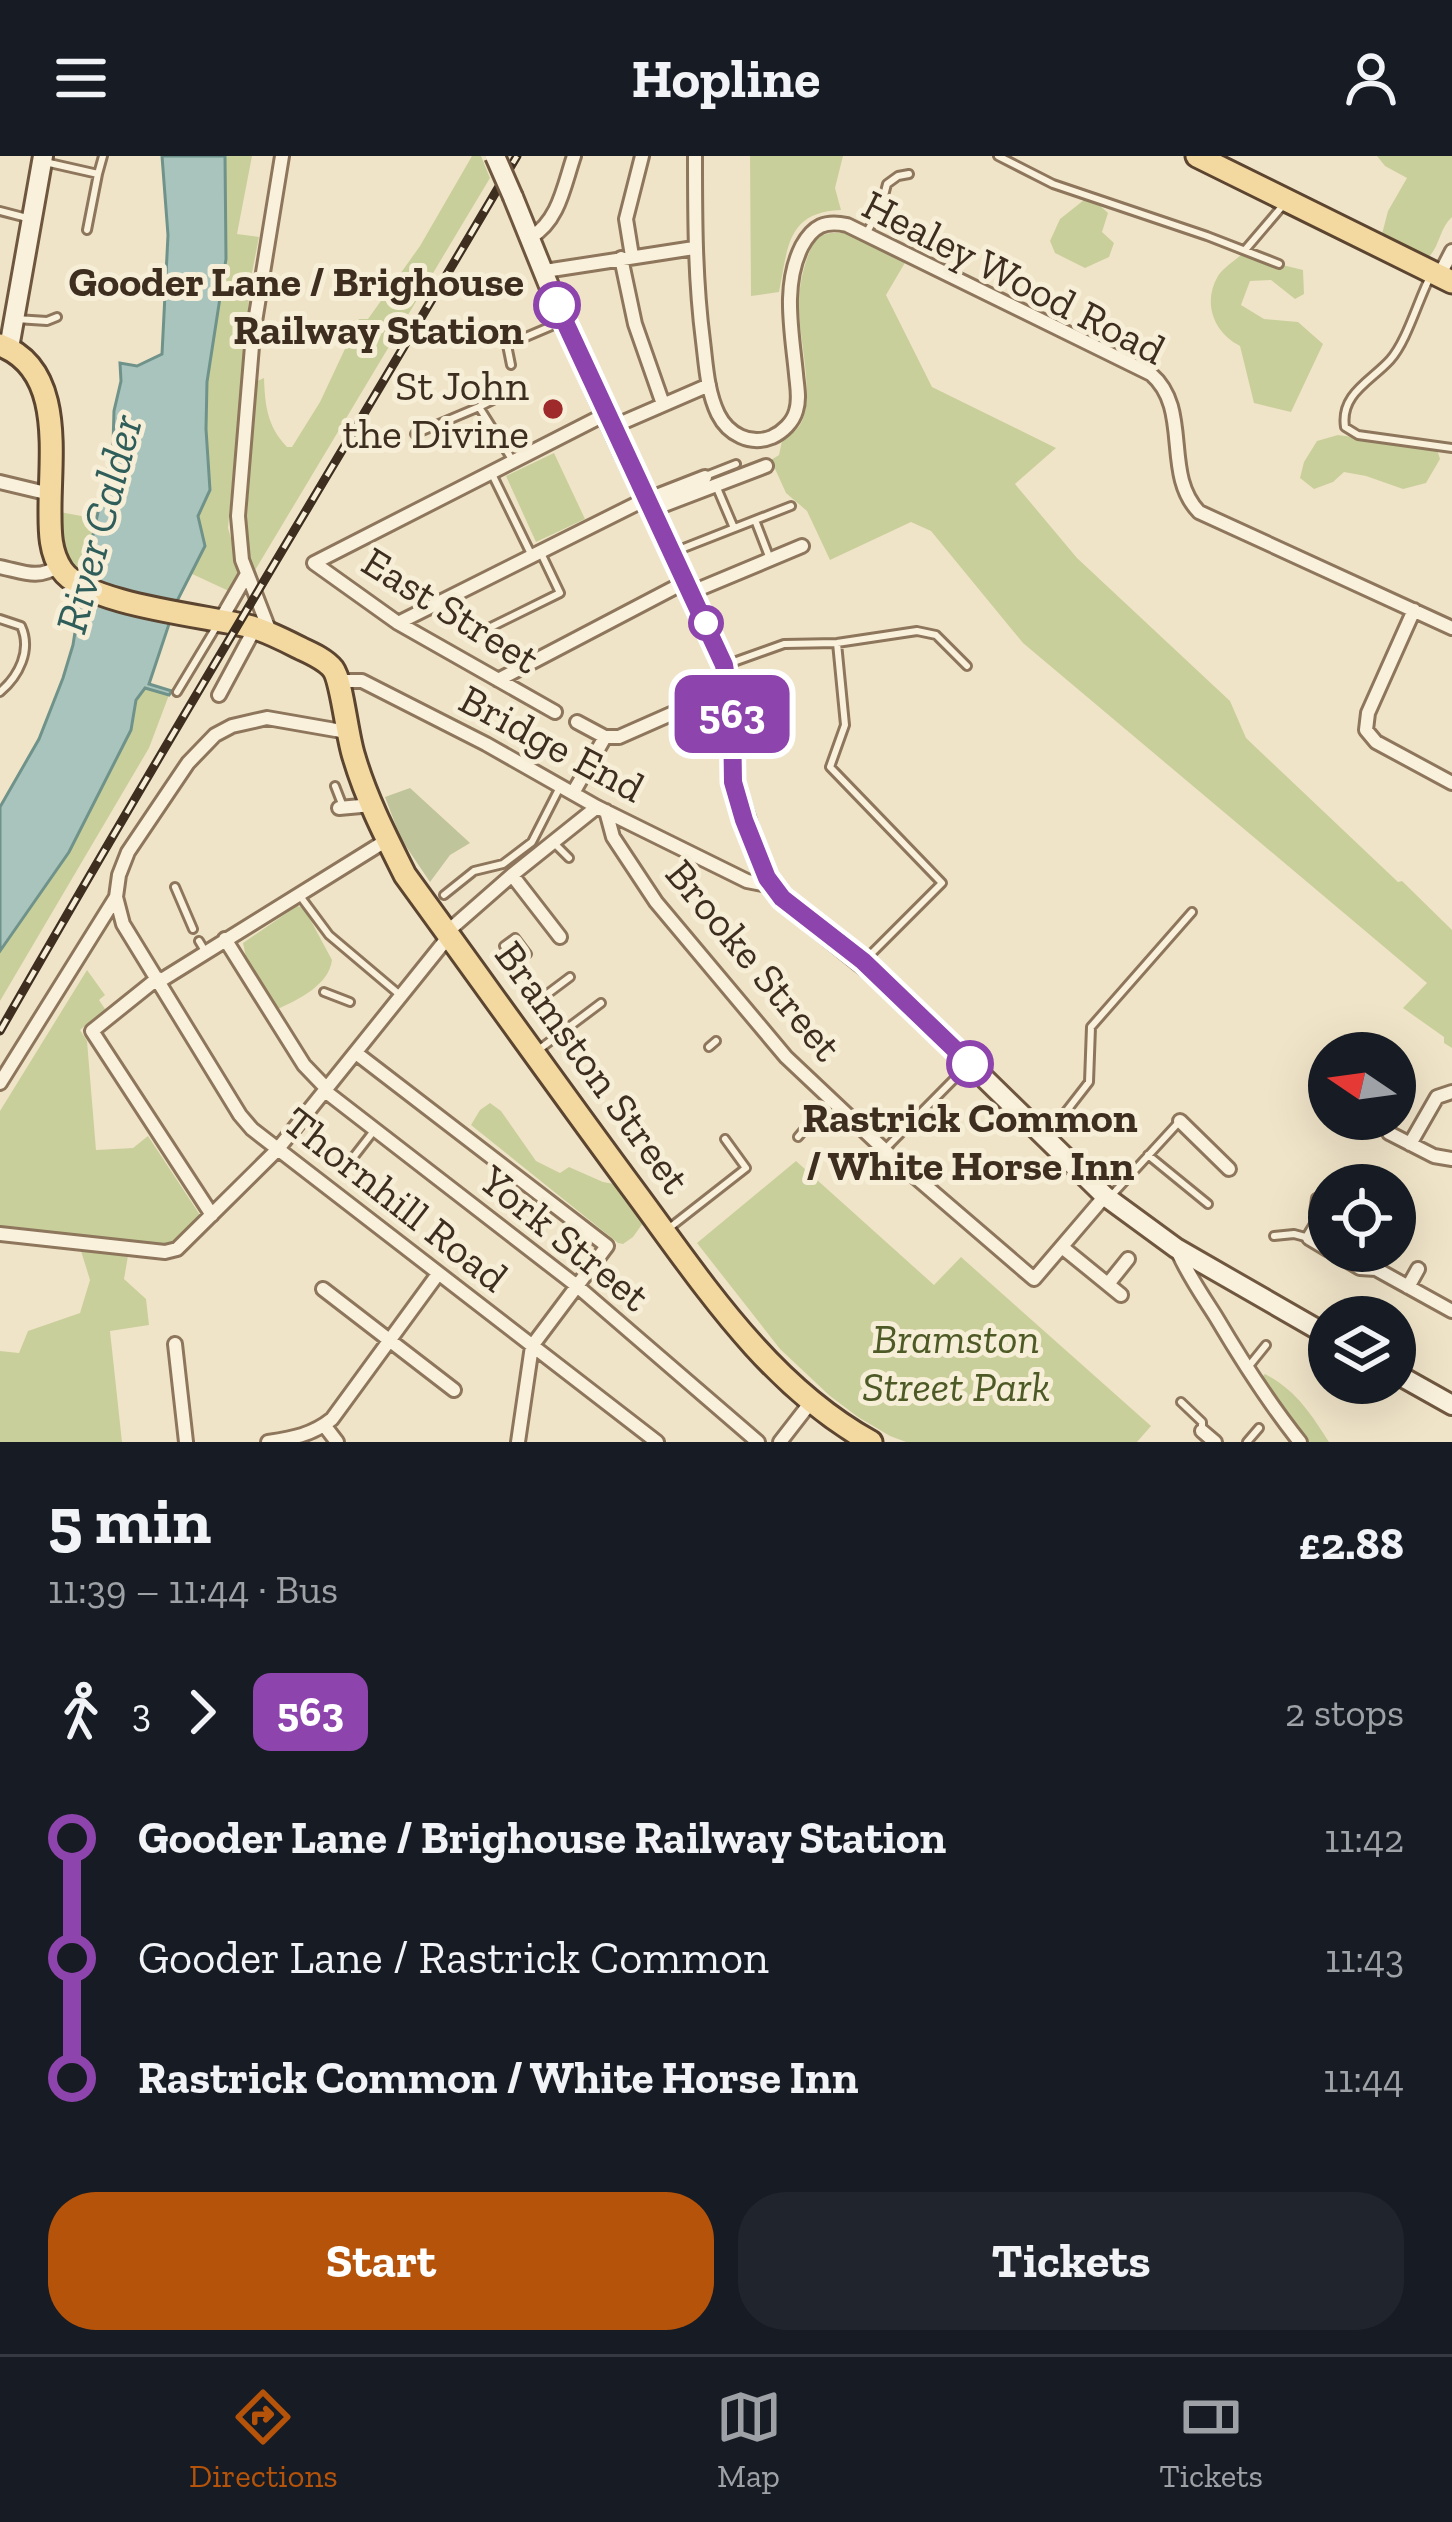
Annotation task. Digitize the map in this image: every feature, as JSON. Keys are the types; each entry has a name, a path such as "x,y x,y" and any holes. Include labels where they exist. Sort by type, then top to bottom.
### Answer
{"main road":[{"path":"1197,156 1442,276"},
{"path":"4,347 31,367 46,395 51,541 65,574 89,590 262,631 332,666 340,681"},
{"name":"Bramston Street","path":"340,681 347,732 371,805 405,875 516,1016 534,1053 687,1263 754,1345 811,1402 871,1442"}],"street":[{"path":"219,695 269,625 247,574 238,516 253,334 265,289 282,156"},
{"path":"495,156 564,321 724,665 731,700 733,782 772,886 863,961 1107,1197 1176,1248 1308,1324"},
{"path":"531,237 553,218 574,156"},
{"path":"642,156 626,219 627,257 635,324 663,404"},
{"name":"Healey Wood Road","path":"695,156 694,248 709,385 721,420 742,438 769,438 784,429 796,411 790,298 798,255 813,230 836,222 867,232 1151,374 1169,398 1181,477 1199,512 1452,628"},
{"path":"4,347 42,159"},
{"path":"545,271 694,248"},
{"path":"1442,276 1452,251"},
{"path":"491,472 609,420 709,385"},
{"path":"398,623 536,552 648,503 766,466"},
{"name":"East Street","path":"491,472 314,562 398,623 555,712"},
{"path":"0,482 50,494"},
{"path":"498,680 530,657 594,637 689,586 802,546"},
{"path":"0,567 43,575 59,566"},
{"path":"207,615 247,574"},
{"path":"1414,610 1368,713 1366,730 1376,742 1452,783"},
{"name":"Bridge End","path":"340,681 362,681 602,809 755,884 772,886"},
{"path":"577,722 604,736 639,735 688,707 731,700"},
{"path":"0,1083 116,897 128,852 188,764 215,735 267,718 347,732"},
{"path":"566,790 604,736"},
{"path":"341,807 371,805"},
{"path":"0,1234 172,1252 277,1150 356,1054 373,1022 448,934 512,875 602,809"},
{"name":"Brooke Street","path":"602,809 613,837 656,902 786,1057 884,1150 1034,1279 1062,1247"},
{"path":"212,1215 92,1031 202,946 225,939 387,840"},
{"path":"512,875 560,937"},
{"name":"Thornhill Road","path":"116,897 123,924 240,1115 277,1150 657,1442"},
{"name":"York Street","path":"225,939 304,1065 326,1090 577,1286 758,1442"},
{"path":"356,1054 607,1246 532,1346 518,1442"},
{"path":"1410,1144 1437,1097 1452,1092"},
{"path":"1180,1121 1229,1169"},
{"path":"1401,1140 1433,1156 1452,1159"},
{"path":"1107,1197 1062,1247 1121,1295"},
{"path":"1176,1248 1246,1368 1300,1442"},
{"path":"1108,1284 1128,1259"},
{"path":"1408,1287 1418,1269"},
{"path":"1381,1272 1452,1311"},
{"path":"268,1442 299,1438 332,1419 438,1274"},
{"path":"323,1289 454,1390"},
{"path":"175,1344 186,1442"},
{"path":"1416,1385 1452,1405"},
{"path":"780,1442 811,1402"},
{"path":"324,1425 337,1442"},
{"path":"1202,1431 1215,1442"}],"lane":[{"path":"87,230 103,156"},
{"path":"998,156 1053,184 1280,264"},
{"path":"42,159 98,174"},
{"path":"867,232 887,184 909,174"},
{"path":"1245,250 1287,200"},
{"path":"0,211 31,218"},
{"path":"1442,276 1392,358 1354,393 1344,418 1345,427 1358,435 1452,448"},
{"path":"13,319 43,322 56,317"},
{"path":"511,364 507,345 564,321"},
{"path":"415,434 512,391"},
{"path":"479,407 513,461"},
{"path":"734,529 710,481 736,464"},
{"path":"487,629 560,593 491,472"},
{"path":"672,552 791,506"},
{"path":"755,520 770,559"},
{"path":"177,692 207,615"},
{"path":"0,619 21,626 25,646 14,677 0,692"},
{"path":"509,619 514,628"},
{"path":"724,665 784,644 925,632 943,640 967,666"},
{"path":"837,643 845,725 830,767 942,883 863,961"},
{"path":"335,786 341,807"},
{"path":"443,895 474,871 502,863 527,847 566,790"},
{"path":"554,842 569,858"},
{"path":"176,887 193,929"},
{"path":"298,893 329,935 400,995"},
{"path":"1045,1139 1089,1082 1091,1028 1192,913"},
{"path":"504,946 515,938 527,954"},
{"path":"542,998 569,977"},
{"path":"324,992 350,1003"},
{"path":"534,1053 601,1003"},
{"path":"735,1024 748,1012"},
{"path":"884,1150 906,1121 969,1063"},
{"path":"818,1113 831,1099"},
{"path":"1107,1197 1180,1121"},
{"path":"798,1137 810,1123"},
{"path":"345,1168 375,1130"},
{"path":"665,1232 746,1168 725,1139"},
{"path":"1148,1155 1208,1204"},
{"path":"1274,1235 1308,1238"},
{"path":"1246,1368 1266,1345"},
{"path":"1181,1402 1202,1423 1202,1431"},
{"path":"1247,1442 1258,1429"}],"green space":[{"path":"225,156 252,156 237,234 259,237 251,278 228,528 242,577 231,592 190,573 205,546 198,516 210,490 207,382 226,259"},
{"path":"472,156 481,156 490,178 254,572 247,555 247,517 255,382 264,378 271,423 287,447 292,447 320,402 359,319 368,319 420,246"},
{"path":"750,156 843,156 835,188 841,210 823,212 800,225 788,248 779,292 751,296"},
{"path":"1377,156 1452,156 1452,217 1428,258 1382,234 1388,211 1407,178"},
{"path":"1084,200 1108,213 1102,232 1114,243 1109,257 1085,268 1055,253 1050,241 1060,219"},
{"path":"846,233 906,261 886,295 932,387 1056,448 1015,484 1077,558 1230,701 1246,738 1452,930 1452,1048 1403,1008 1427,983 1023,643 931,531 911,522 830,560 807,511 786,493 771,460 779,455 782,441 800,424 806,409 801,284 816,237"},
{"path":"1241,255 1303,270 1304,294 1295,299 1271,280 1250,281 1241,305 1264,319 1298,322 1323,344 1291,412 1254,403 1240,346 1223,333 1213,316 1213,286"},
{"path":"1338,435 1437,449 1440,459 1426,483 1403,489 1344,472 1314,489 1300,478 1304,462 1317,441"},
{"path":"554,453 585,519 536,542 506,476"},
{"path":"60,512 97,519 84,575 64,546"},
{"path":"144,688 169,695 149,748 0,1001 0,951 69,852 131,730 136,700"},
{"path":"410,788 470,843 450,855 430,882 401,839 385,797"},
{"path":"297,906 304,908 332,960 319,984 278,1009 246,957 243,943"},
{"path":"87,970 105,995 99,1000 105,1009 80,1030 87,1041 96,1150 133,1148 148,1136 200,1215 170,1245 0,1228 0,1111"},
{"path":"490,1103 501,1111 536,1161 560,1173 569,1167 614,1184 643,1223 633,1237 618,1243 471,1125"},
{"name":"Bramston Street Park","path":"796,1161 934,1285 961,1257 1151,1426 1137,1442 906,1442 858,1417 780,1349 697,1243"},
{"path":"81,1251 128,1256 124,1279 146,1299 149,1325 110,1331 122,1442 0,1442 0,1351 19,1353 28,1331 80,1313 90,1280"},
{"path":"1265,1374 1294,1395 1329,1442 1307,1442 1262,1377"}],"water":[{"name":"River Calder","path":"162,156 225,156 226,259 207,382 210,490 198,516 205,546 176,603 149,684 172,691 169,695 145,688 136,700 131,730 69,852 0,951 0,807 39,739 73,645 113,445 120,363 137,366 162,354 168,235"}],"railway":[{"path":"0,1031 517,156"}],"bus line":[{"name":"563","path":"557,305 724,665 732,716 733,782 767,878 782,898 863,961 970,1064"}],"place":[{"name":"Gooder Lane / Brighouse Railway Station","path":"557,305"},
{"name":"St John the Divine","path":"553,409"},
{"name":"Rastrick Common / White Horse Inn","path":"970,1064"}]}
